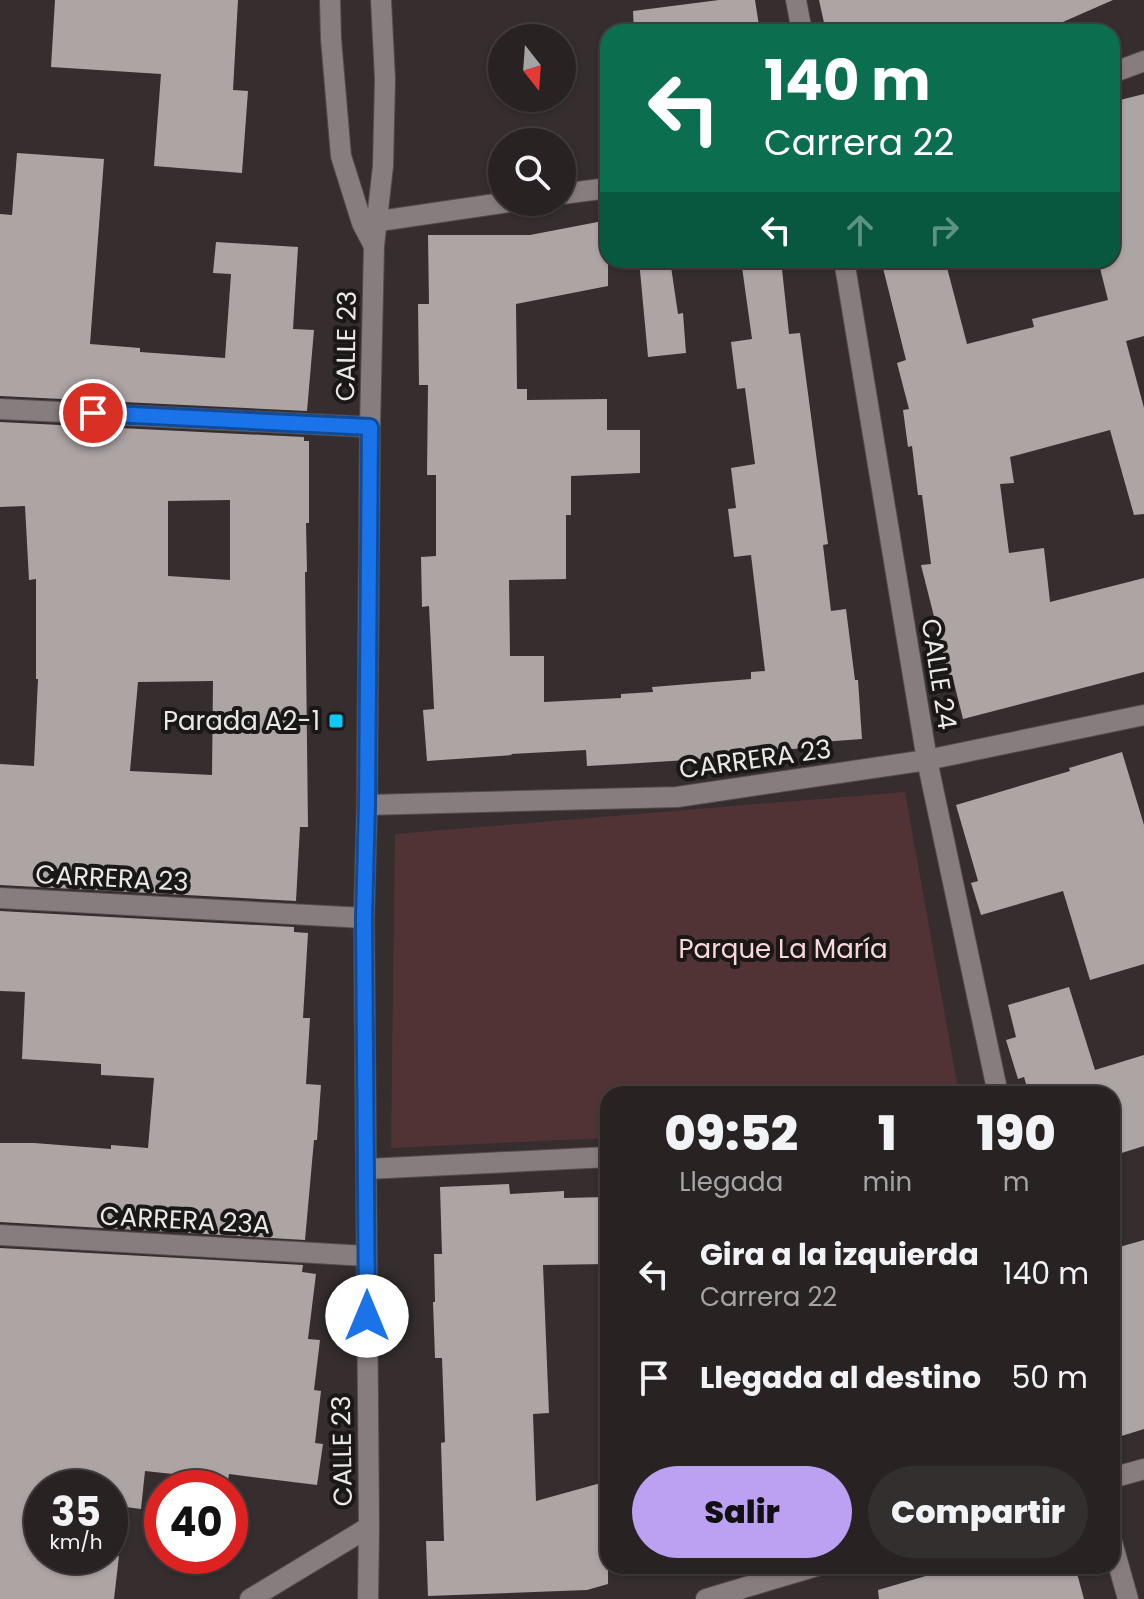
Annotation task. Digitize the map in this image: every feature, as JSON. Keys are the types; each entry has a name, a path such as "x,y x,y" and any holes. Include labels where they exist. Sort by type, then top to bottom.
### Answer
{"street":[{"name":"CALLE 23","path":"330,0 341,156 370,222 374,246 364,918 368,1599"},
{"path":"381,0 385,94 383,166 370,222 488,205"},
{"path":"796,0 800,24"},
{"path":"1120,70 1144,61"},
{"path":"576,192 600,189"},
{"name":"CALLE 24","path":"845,268 927,760 996,1086"},
{"path":"0,409 370,427"},
{"name":"CARRERA 23","path":"367,805 677,797 927,760 1144,715"},
{"name":"CARRERA 23","path":"0,898 364,918"},
{"path":"367,1169 600,1157"},
{"name":"CARRERA 23A","path":"0,1235 366,1256"},
{"path":"1120,1476 1144,1469"},
{"path":"250,1599 369,1527"},
{"path":"1120,1570 1128,1599"},
{"path":"706,1599 790,1574"}],"green space":[{"name":"Parque La María","path":"905,792 958,1086 600,1086 600,1138 391,1148 395,834"}],"building":[{"path":"55,0 238,0 233,90 248,91 242,173 154,166 161,74 51,67"},
{"path":"719,0 755,0 759,24 634,24 633,11"},
{"path":"819,0 1113,0 1058,24 824,24"},
{"path":"1144,94 1144,336 1126,341 1144,408 1144,514 1134,515 1110,430 1010,457 1014,483 1000,484 1009,553 1044,548 1050,602 1144,578 1144,672 963,719 921,565 931,564 922,495 918,495 912,446 908,447 903,410 909,409 897,363 906,360 883,268 947,268 967,344 1034,327 1032,319 1108,300 1100,268 1120,268 1120,100"},
{"path":"17,153 104,159 90,344 140,348 140,352 225,358 231,274 213,273 216,242 298,247 293,329 314,330 307,411 0,396 0,214 12,215"},
{"path":"600,222 600,268 608,268 608,286 516,304 517,389 527,389 527,400 607,399 607,430 640,430 640,473 571,476 571,515 566,515 566,579 509,580 510,656 544,656 544,702 621,698 621,694 653,692 652,687 751,679 751,672 765,671 751,555 734,557 728,509 736,508 731,468 755,464 745,388 737,389 731,342 752,339 742,268 782,268 789,334 800,333 828,544 823,545 831,611 846,609 855,680 858,680 862,739 821,742 821,747 749,752 750,756 587,766 586,750 427,761 423,710 434,709 429,606 422,607 421,557 436,556 436,475 427,475 428,385 419,385 418,304 429,304 428,235 530,235"},
{"path":"640,268 671,268 678,314 683,313 686,353 648,357"},
{"path":"0,422 304,437 304,441 309,441 309,523 306,523 305,572 308,827 300,827 296,901 0,885 0,764 34,766 38,679 36,579 29,580 25,506 0,507","holes":["230,500 230,580 168,576 168,501","213,681 212,775 130,771 138,682"]},
{"path":"1122,752 1144,825 1144,964 1090,980 1063,891 981,915 971,883 978,881 956,805"},
{"path":"0,911 294,927 294,932 308,933 303,1018 310,1018 306,1084 321,1085 305,1240 0,1222 0,1143 148,1148 154,1078 101,1075 101,1064 22,1059 25,992 0,991"},
{"path":"1069,987 1095,1070 1144,1055 1144,1146 1120,1154 1120,1086 1027,1086 1024,1077 1018,1079 1006,1040 1016,1037 1008,1005"},
{"path":"509,1184 510,1194 564,1191 564,1198 600,1197 600,1264 543,1265 549,1413 533,1414 536,1501 600,1483 600,1574 608,1574 608,1584 587,1590 428,1596 426,1541 444,1541 442,1358 435,1358 433,1302 434,1254 442,1254 440,1187"},
{"path":"1144,1240 1144,1429 1120,1436 1120,1247"},
{"path":"0,1248 303,1265 302,1272 316,1274 308,1339 320,1340 314,1390 321,1391 315,1443 323,1444 317,1485 248,1476 248,1470 144,1470 141,1509 128,1507 128,1470 24,1470 24,1574 117,1574 114,1599 0,1599"},
{"path":"933,1574 1077,1574 1084,1599 879,1599 878,1590"}],"place":[{"name":"Parada A2-1","path":"336,721"}],"route":[{"path":"93,413 370,427 364,918 367,1316"}]}
